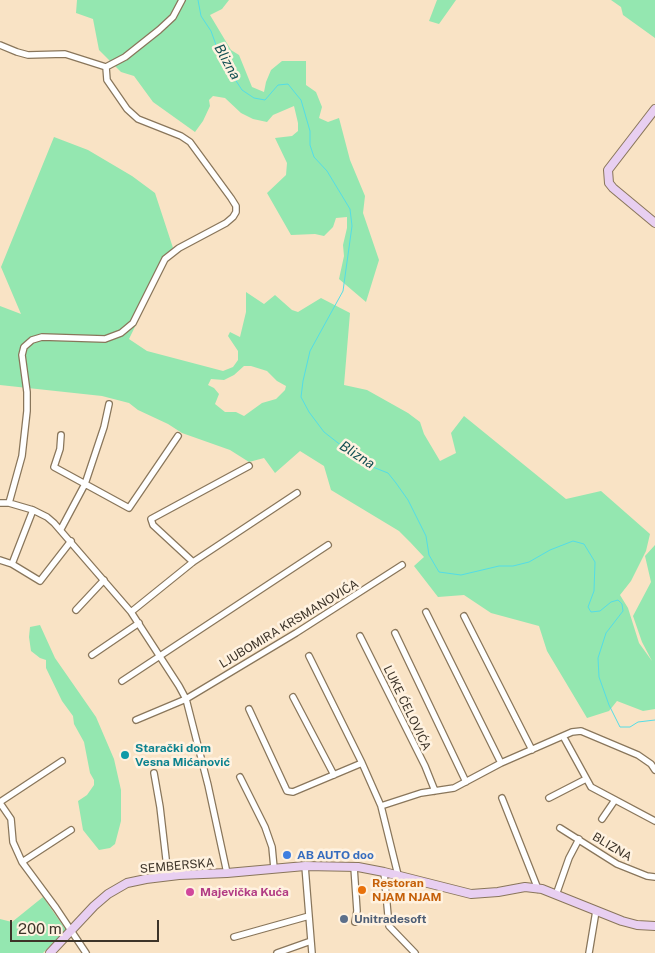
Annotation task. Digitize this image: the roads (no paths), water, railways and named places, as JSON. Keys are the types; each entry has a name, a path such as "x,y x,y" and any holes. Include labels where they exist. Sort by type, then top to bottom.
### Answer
{"main road":[{"path":"655,109 608,170 609,183 613,188 655,223"},
{"name":"SEMBERSKA","path":"50,953 94,906 118,888 137,880 305,866 354,867 384,872 472,894 525,887 538,889 637,925 655,926"}],"street":[{"path":"0,45 28,55 64,54 106,67 125,57 159,30 173,17 182,0"},
{"path":"9,504 22,456 27,412 27,392 22,355 24,347 32,340 42,337 106,339 121,333 133,323 164,259 179,248 226,223 234,217 236,212 236,206 231,198 190,142 181,136 143,122 127,109 107,80 106,67"},
{"path":"61,530 85,484 104,427 109,404"},
{"path":"61,435 60,449 54,467 129,508 178,436"},
{"path":"194,562 153,525 151,519 249,466"},
{"path":"130,612 194,562 297,493"},
{"path":"0,503 33,510 47,517 61,530 130,612 176,680 186,699 208,785 226,873"},
{"path":"12,564 33,510"},
{"path":"0,560 12,564 40,581 71,541"},
{"path":"122,681 328,545"},
{"name":"LJUBOMIRA KRSMANOVIĆA","path":"136,720 186,699 402,566"},
{"path":"76,610 104,580"},
{"path":"426,612 501,763"},
{"path":"464,616 532,750"},
{"path":"92,655 138,623"},
{"name":"LUKE ĆELOVIĆA","path":"395,633 466,782"},
{"name":"LUKE ĆELOVIĆA","path":"360,636 425,766 435,791"},
{"path":"309,656 382,806 398,875"},
{"path":"293,697 334,775"},
{"path":"248,709 287,792 293,792 362,763"},
{"path":"382,806 421,793 454,788 501,763 572,732 585,732 638,755 651,764 655,770"},
{"path":"563,736 591,787 655,821"},
{"path":"62,762 0,802 11,819 13,842 22,862 72,930 86,953"},
{"path":"154,773 168,876"},
{"path":"240,777 265,827 272,847 274,868"},
{"path":"550,798 586,779"},
{"path":"502,798 538,889"},
{"name":"BLIZNA","path":"602,819 615,800"},
{"name":"BLIZNA","path":"560,828 579,838 617,864 655,877"},
{"path":"22,862 71,830"},
{"path":"556,895 569,858 579,838"},
{"path":"305,866 312,953"},
{"path":"354,867 357,911 355,922"},
{"path":"384,872 389,926 415,953"},
{"path":"589,953 596,911"},
{"path":"234,937 309,916"},
{"path":"277,953 311,941"}],"waterway":[{"name":"Blizna","path":"198,0 201,16 211,31 220,56 242,90 254,98 265,100 278,85 288,84 301,100 310,131 310,145 314,157 327,171 350,209 352,226 343,291 310,351 303,381 301,397 309,412 324,432 365,464 388,473 408,500 426,536 429,555 439,572 461,575 499,566 513,566 529,562 550,550 573,541 584,544 595,562 594,591 588,607 591,612 600,611 611,602 618,600 622,604 623,611 606,633 598,658 599,677 609,705 620,727 630,727 638,722 655,720"}],"place":[{"name":"Starački dom Vesna Mićanović","path":"125,755"},
{"name":"AB AUTO doo","path":"287,855"},
{"name":"Restoran NJAM NJAM","path":"362,890"},
{"name":"Majevička Kuća","path":"190,892"},
{"name":"Unitradesoft","path":"344,919"}]}
